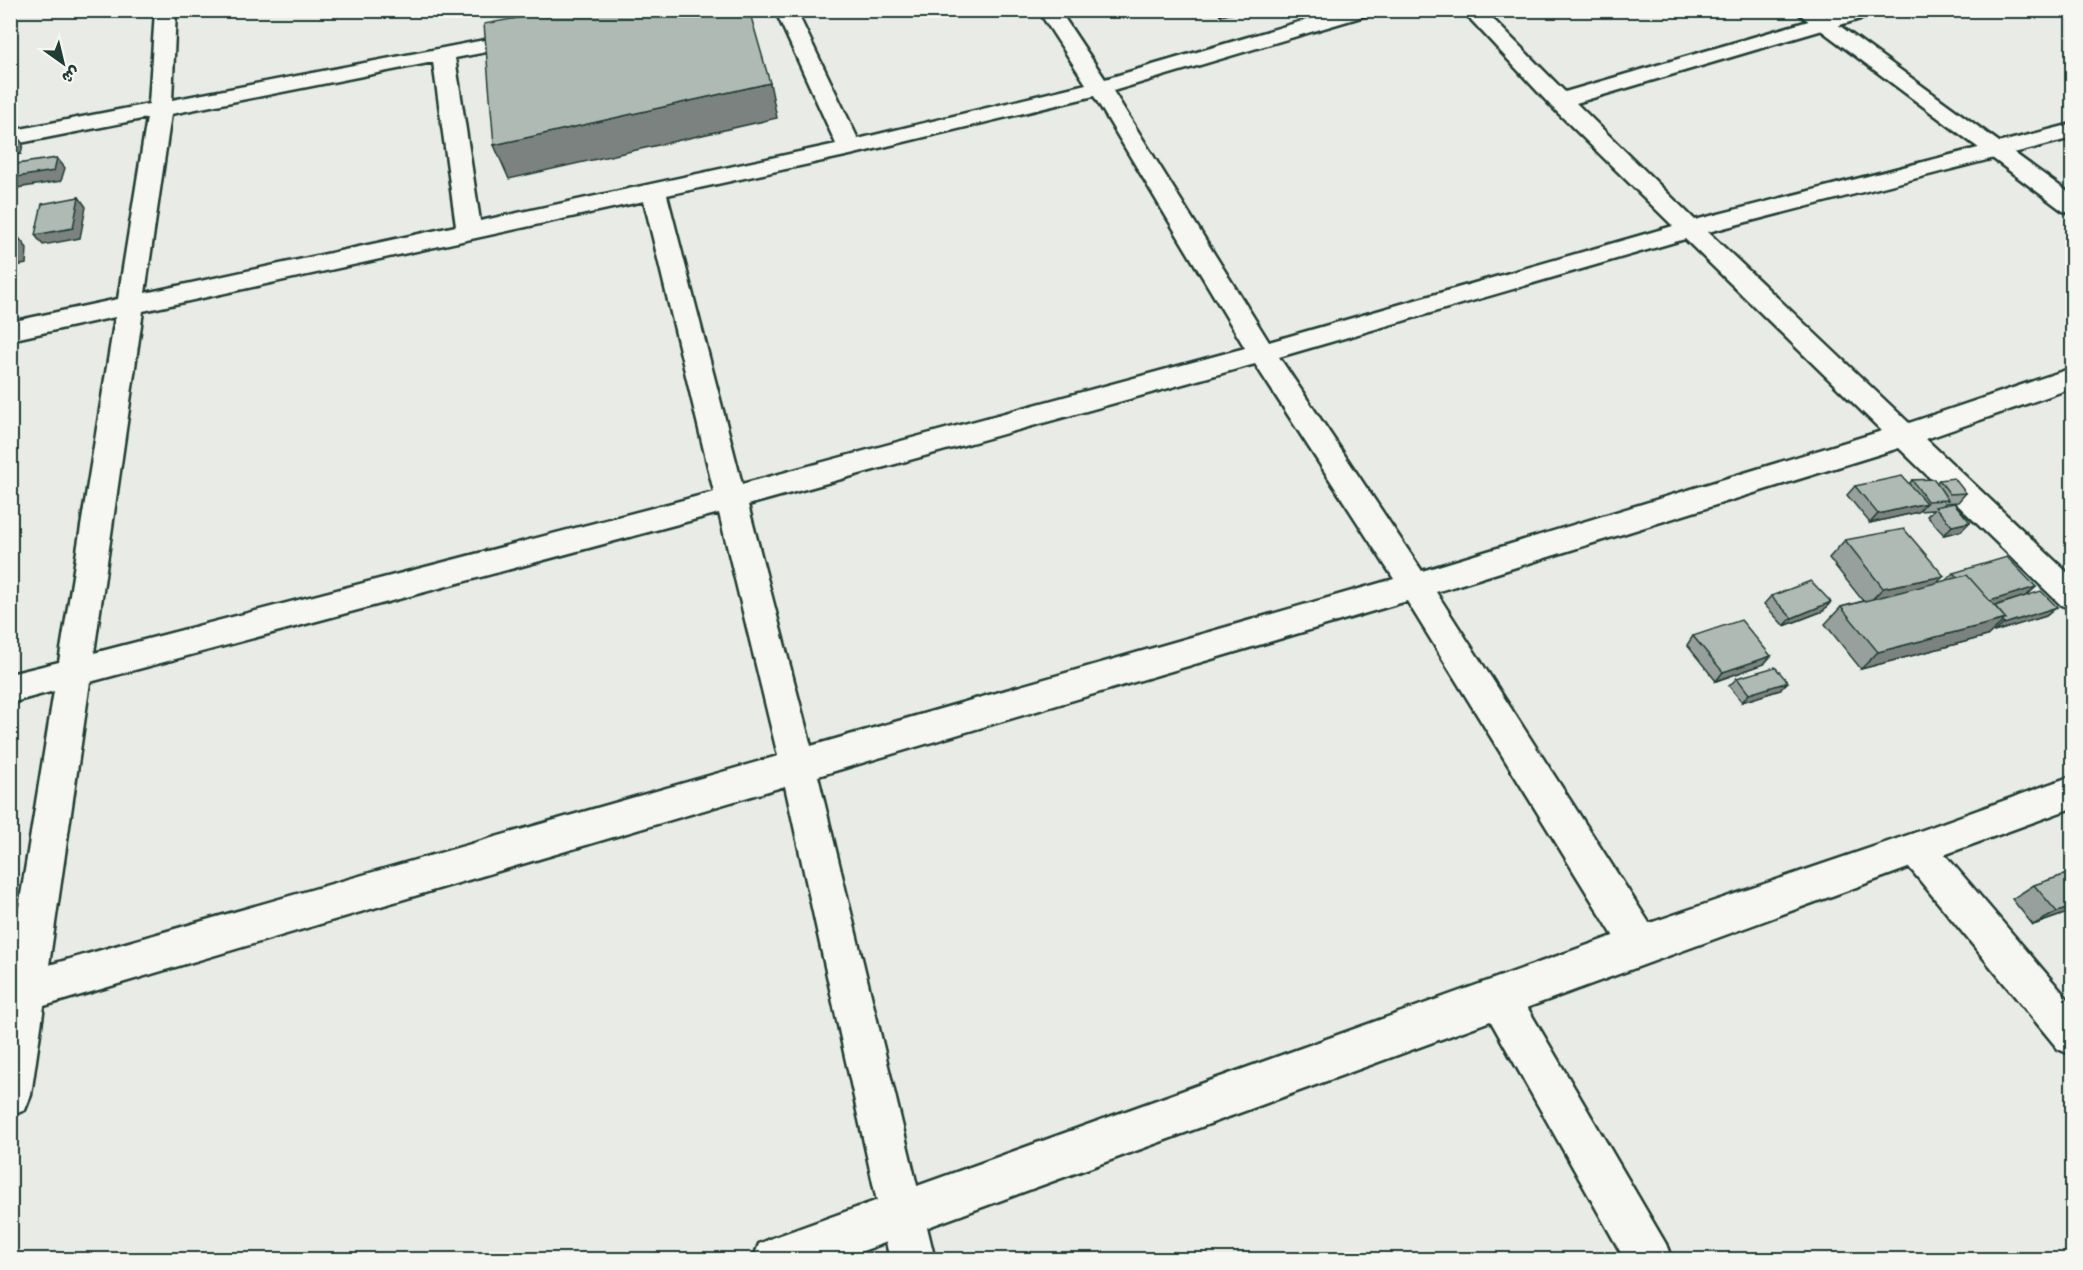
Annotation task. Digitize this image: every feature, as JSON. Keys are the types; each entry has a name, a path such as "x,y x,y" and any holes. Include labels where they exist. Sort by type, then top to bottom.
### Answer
{"street":[{"path":"10,1095 18,994 75,672 160,109 166,10"},
{"path":"785,10 849,148"},
{"path":"1048,10 1100,88 1262,353 1415,586 1641,945"},
{"path":"10,332 469,229 849,148 1100,88 1364,10"},
{"path":"1472,10 1559,101 1691,230 2073,596"},
{"path":"1804,10 2073,206"},
{"path":"1559,101 1870,10"},
{"path":"10,138 553,33"},
{"path":"443,53 469,229"},
{"path":"10,689 730,500 1262,353 1691,230 2073,131"},
{"path":"653,189 798,765 914,1260"},
{"path":"18,994 1415,586 1905,435 2073,378"},
{"path":"775,1260 1641,945 2073,792"},
{"path":"1917,849 2073,1035"},
{"path":"1499,997 1650,1260"}],"building":[{"path":"562,10 749,10 770,83 494,145 484,24"},
{"path":"15,134 13,144 10,144 10,135"},
{"path":"57,158 54,171 10,178 10,165"},
{"path":"79,197 73,228 35,235 42,204"},
{"path":"19,238 18,254 10,256 10,240"},
{"path":"1902,476 1926,503 1878,514 1855,486"},
{"path":"1954,478 1966,493 1950,494 1939,480"},
{"path":"1934,479 1948,500 1927,501 1912,480"},
{"path":"1954,503 1970,522 1952,526 1935,507"},
{"path":"1904,529 1944,576 1883,588 1845,540"},
{"path":"2007,557 2036,587 1990,601 1967,575 1958,577 1953,573"},
{"path":"1967,575 2006,619 1878,652 1841,607"},
{"path":"1811,581 1831,602 1792,618 1771,596"},
{"path":"2041,591 2057,607 2004,624 2002,622 2006,619 1995,606"},
{"path":"1741,620 1771,656 1723,672 1693,636"},
{"path":"1775,667 1788,682 1749,694 1737,678"},
{"path":"2073,872 2073,907 2057,912 2034,885"}]}
